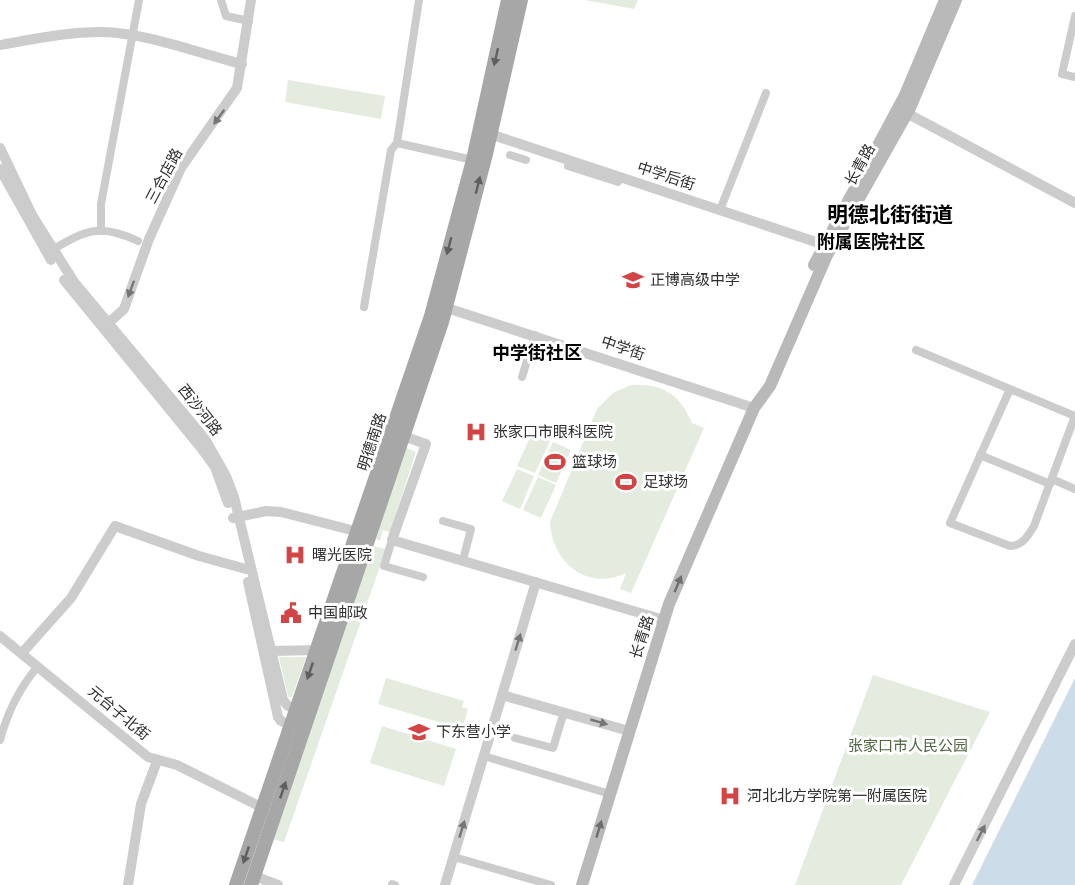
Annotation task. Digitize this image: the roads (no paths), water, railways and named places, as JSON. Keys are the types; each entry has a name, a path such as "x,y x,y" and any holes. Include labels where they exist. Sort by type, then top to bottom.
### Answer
{"main road":[{"name":"明德南路","path":"252,880 298,728 318,650 424,357 447,308 508,0"},
{"name":"明德南路","path":"302,714 403,436 424,357 431,316 477,155 490,134 521,0"},
{"name":"长青路","path":"902,111 945,0"},
{"name":"长青路","path":"582,885 664,620 754,408 770,386 827,246 902,111 956,0"},
{"name":"明德南路","path":"236,885 263,808 298,728"}],"street":[{"path":"101,230 102,204 139,0"},
{"path":"221,0 226,16 249,21"},
{"name":"三合店路","path":"106,325 124,309 149,238 182,168 230,102 237,88 252,0"},
{"path":"364,307 391,150 397,143 419,0"},
{"path":"1075,16 1062,74 1075,77"},
{"path":"0,45 61,34 103,32 133,36 242,64"},
{"path":"720,210 766,93"},
{"path":"902,111 1075,203"},
{"name":"中学后街","path":"490,134 594,171 827,246"},
{"path":"397,143 477,155"},
{"path":"518,158 523,145"},
{"name":"西沙河路","path":"0,148 14,181 52,250 74,282 106,325 205,439 226,476 283,700 302,714"},
{"path":"568,166 594,171 618,182"},
{"name":"西沙河路","path":"0,168 41,247 71,291 106,325"},
{"path":"52,250 82,233 101,230 121,233 138,241"},
{"name":"中学街","path":"447,308 754,408"},
{"path":"522,377 535,335"},
{"path":"916,350 1010,389 1075,416 1034,526 1017,546 1002,545 950,523 1010,389"},
{"path":"403,436 426,444 384,566 423,577"},
{"path":"980,455 1075,489"},
{"path":"236,517 266,511 280,512 359,532"},
{"path":"443,521 471,529 463,560"},
{"path":"22,653 71,598 115,526 199,556 249,569"},
{"path":"392,540 664,620"},
{"name":"西沙河路","path":"249,569 256,627 278,717 298,728"},
{"path":"445,885 536,582"},
{"name":"元台子北街","path":"0,636 148,757 177,765 263,808"},
{"path":"954,885 1075,644"},
{"path":"270,651 318,650"},
{"path":"0,740 6,718 19,690 38,666"},
{"path":"502,695 629,730"},
{"path":"515,738 554,748 564,712"},
{"path":"484,756 610,794"},
{"path":"128,885 141,804 157,761"},
{"path":"454,857 551,885"},
{"path":"252,880 278,885"}],"water":[{"path":"1075,678 1075,885 972,885 979,871"}],"place":[{"name":"正博高级中学","path":"633,280"},
{"name":"张家口市眼科医院","path":"476,432"},
{"name":"篮球场","path":"555,462"},
{"name":"足球场","path":"626,482"},
{"name":"曙光医院","path":"295,555"},
{"name":"中国邮政","path":"291,613"},
{"name":"下东营小学","path":"419,732"},
{"name":"河北北方学院第一附属医院","path":"730,796"}],"district":[{"name":"明德北街街道","path":"890,214"},
{"name":"附属医院社区","path":"871,242"},
{"name":"中学街社区","path":"537,353"}],"park label":[{"name":"张家口市人民公园","path":"908,746"}]}
